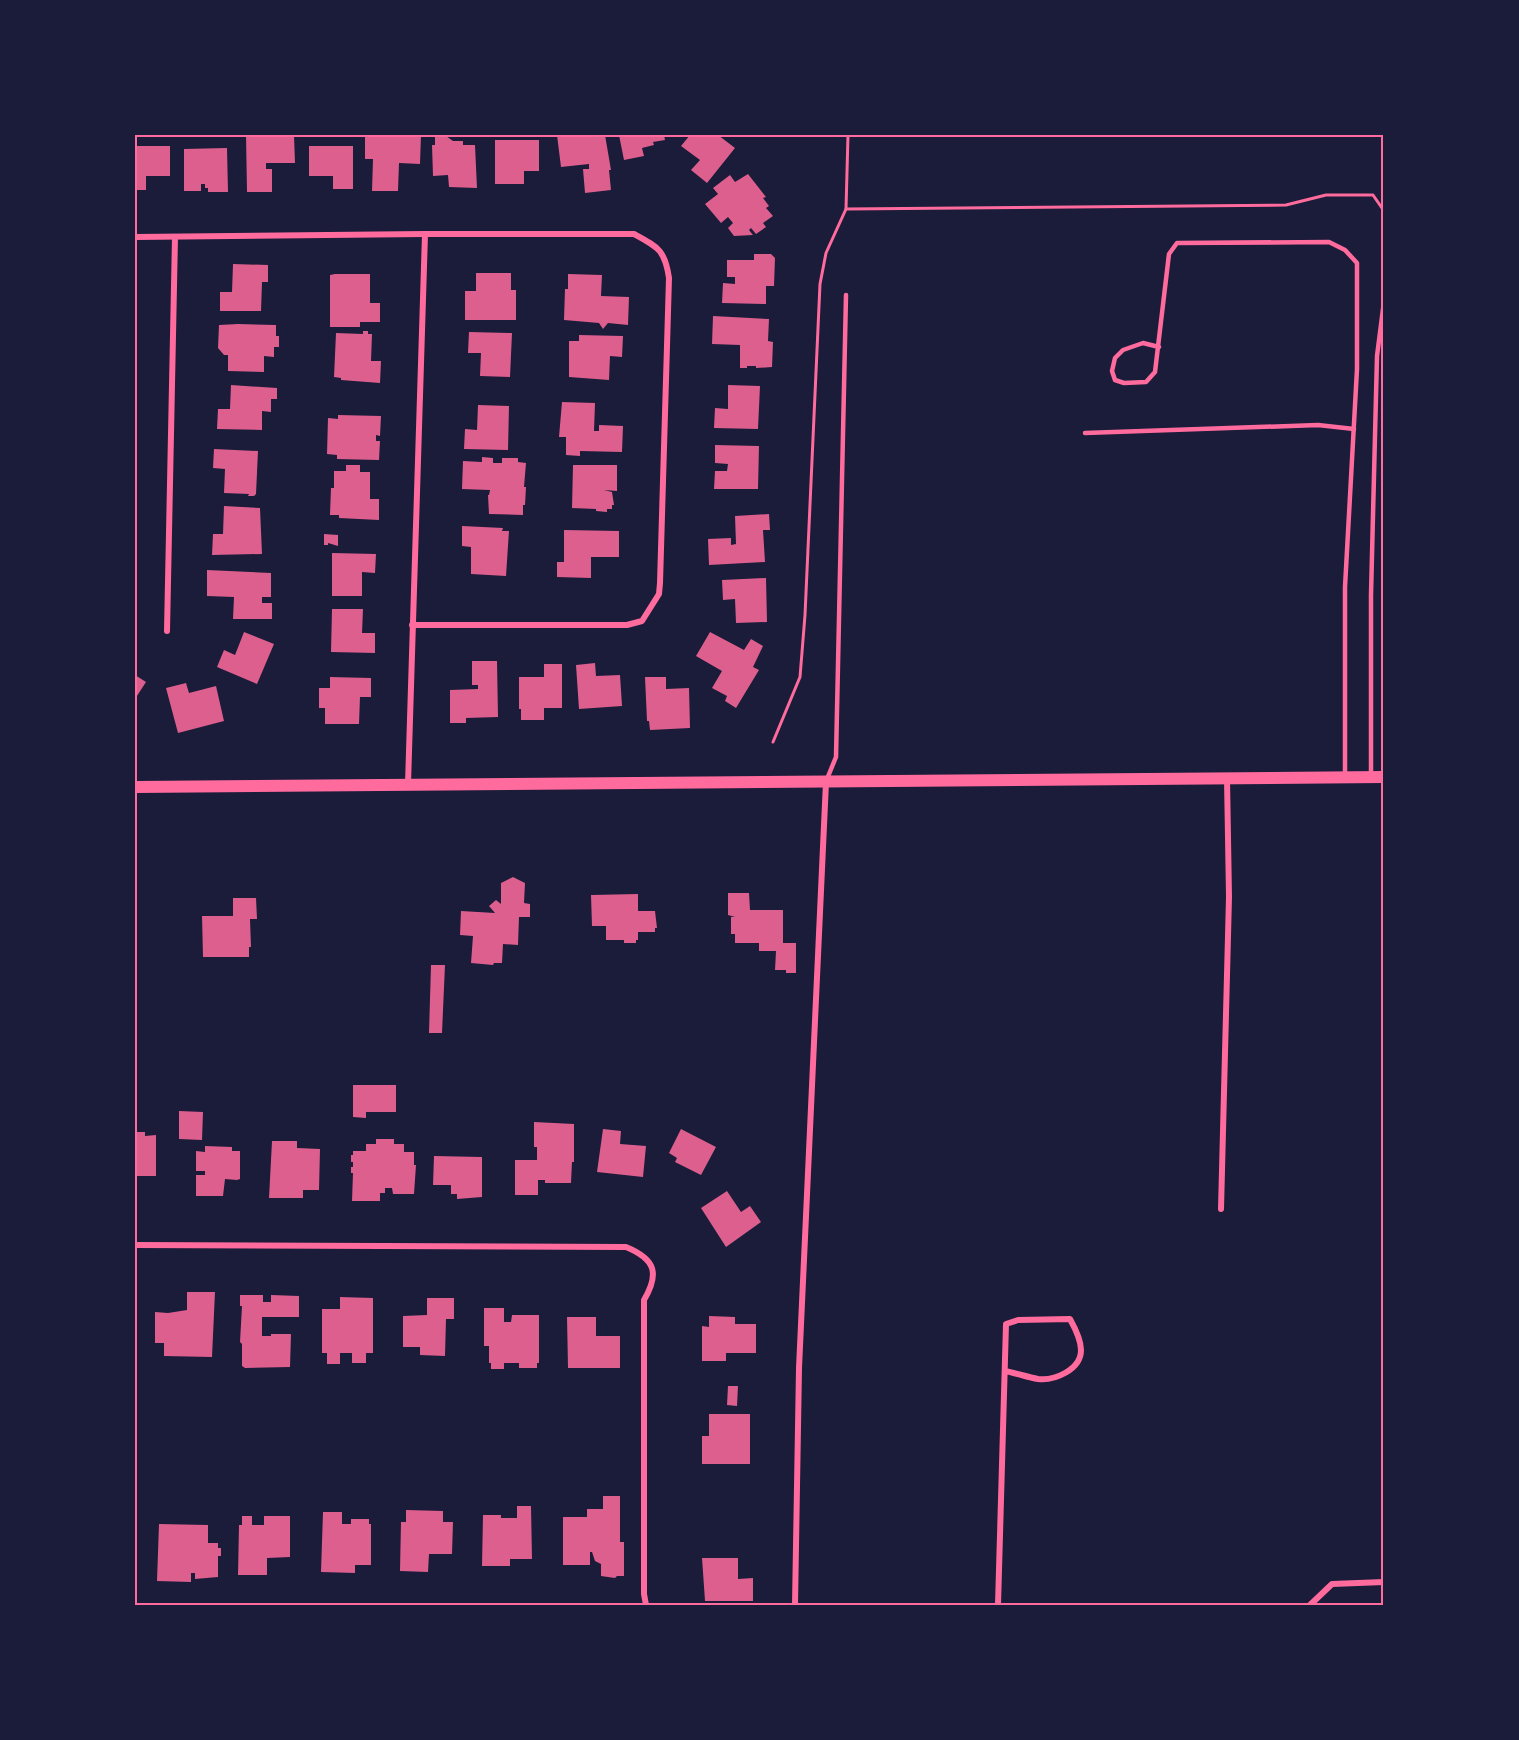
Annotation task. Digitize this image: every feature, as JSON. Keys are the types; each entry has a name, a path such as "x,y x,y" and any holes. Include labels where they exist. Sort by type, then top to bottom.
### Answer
{"main road":[{"path":"135,787 1384,777"}],"street":[{"path":"408,784 425,234"},
{"path":"135,237 634,234 659,248 667,263 669,278 660,583 659,594 642,621 627,624 412,624"},
{"path":"167,632 175,237"},
{"path":"1221,1209 1229,897 1227,778"},
{"path":"795,1605 799,1368 826,782"},
{"path":"135,1245 626,1247 643,1254 653,1270 652,1285 644,1300 644,1594 646,1605"},
{"path":"998,1605 1006,1324 1018,1320 1070,1319 1081,1350 1080,1358 1070,1370 1060,1376 1040,1379 1005,1371"},
{"path":"1310,1605 1332,1584 1384,1582"}],"lane":[{"path":"1159,347 1143,343 1123,350 1115,358 1112,371 1115,380 1124,383 1146,382 1155,372 1159,347 1169,254 1177,243 1329,242 1345,250 1358,263 1358,369 1345,586 1345,778"},
{"path":"826,782 836,757 846,295"},
{"path":"1371,778 1371,595 1384,301"},
{"path":"1085,433 1318,425 1354,429"}],"path":[{"path":"773,742 800,677 812,489 820,284 826,253 846,209 848,135"},
{"path":"846,209 1286,206 1326,195 1373,195 1384,211"}],"building":[{"path":"246,135 294,135 295,163 266,163 266,169 272,169 272,192 247,192"},
{"path":"365,135 421,135 420,164 399,163 398,191 372,191 373,159 365,159"},
{"path":"557,135 574,135 574,137 605,135 611,170 609,170 611,190 585,193 583,169 589,169 589,164 561,167"},
{"path":"619,135 664,135 665,140 653,142 654,145 642,148 644,156 624,160"},
{"path":"690,135 718,135 735,148 707,183 691,170 700,160 681,146"},
{"path":"435,136 446,136 453,141 463,141 463,145 475,145 477,188 449,187 448,175 433,176 432,145 435,145"},
{"path":"495,140 539,140 539,171 524,171 524,184 495,184"},
{"path":"135,146 170,146 170,176 146,176 146,190 135,190"},
{"path":"309,146 353,146 353,189 333,189 333,176 309,176"},
{"path":"227,148 228,192 208,192 205,184 201,184 201,191 184,191 184,149"},
{"path":"748,174 766,197 763,198 769,206 766,208 773,216 763,223 766,227 756,234 751,228 749,230 753,235 734,236 728,228 733,223 728,217 721,223 705,204 718,194 713,188 730,175 735,182"},
{"path":"754,254 771,254 775,258 774,286 766,286 766,304 722,303 723,283 735,284 735,277 727,277 727,260 754,260"},
{"path":"233,264 268,265 268,282 262,282 261,311 220,311 220,292 232,292"},
{"path":"476,273 511,273 511,290 516,290 516,320 465,320 465,291 476,291"},
{"path":"370,274 370,303 380,303 380,322 360,322 360,327 330,327 330,275"},
{"path":"568,274 602,275 601,296 629,297 628,325 608,323 603,329 599,323 564,320"},
{"path":"713,316 769,319 768,341 773,342 772,367 740,368 740,345 712,344"},
{"path":"219,325 276,325 279,347 274,347 274,357 264,356 264,372 228,371 228,355 224,355 218,348"},
{"path":"363,331 372,334 371,361 381,361 380,383 341,380 341,378 334,377 336,333 363,334"},
{"path":"469,332 512,333 510,377 480,376 481,353 468,353"},
{"path":"579,335 623,336 622,357 610,356 609,380 569,377 569,341 579,341"},
{"path":"231,385 277,388 277,399 271,399 271,412 262,411 262,430 217,429 218,409 230,409"},
{"path":"728,385 760,386 758,429 714,428 715,408 728,409"},
{"path":"562,402 595,403 594,431 599,431 599,425 623,426 622,452 580,451 580,456 566,455 566,437 559,437"},
{"path":"478,405 509,406 508,450 464,449 465,429 477,430"},
{"path":"338,415 381,416 380,436 376,435 376,441 380,441 379,460 337,459 337,455 327,454 328,418 338,419"},
{"path":"715,445 759,446 758,489 714,489 715,471 727,471 728,464 715,463"},
{"path":"214,449 258,451 256,494 254,496 224,493 225,469 213,468"},
{"path":"482,457 493,458 493,463 502,463 502,458 518,458 518,462 526,463 523,515 489,514 490,490 462,489 463,461 482,462"},
{"path":"346,465 360,465 360,472 370,472 370,499 379,499 379,520 339,518 339,515 330,515 334,471 346,471"},
{"path":"573,465 617,465 617,491 604,490 612,492 614,505 612,509 607,509 607,512 572,508"},
{"path":"224,506 260,508 262,554 212,555 213,534 223,534"},
{"path":"769,514 770,530 763,530 765,562 709,565 708,539 731,538 731,545 736,544 735,516"},
{"path":"462,526 503,528 502,531 509,531 506,576 471,574 471,547 462,546"},
{"path":"564,530 619,531 619,557 591,557 591,578 557,577 557,562 564,562"},
{"path":"324,534 338,535 338,546 328,543 324,545"},
{"path":"332,553 376,554 375,573 362,572 362,596 332,596"},
{"path":"207,570 271,573 271,597 262,597 262,603 272,603 272,619 233,619 234,597 207,596"},
{"path":"766,578 767,622 736,623 735,599 723,600 722,580"},
{"path":"332,609 363,609 362,633 375,633 375,653 331,652"},
{"path":"244,632 274,644 257,684 217,667 224,650 235,655"},
{"path":"710,632 744,650 751,639 763,646 753,667 759,670 736,708 725,701 727,696 712,688 722,671 696,656"},
{"path":"472,661 497,661 498,717 466,718 466,723 450,723 450,690 478,689 478,685 472,685"},
{"path":"595,663 596,676 620,675 622,706 579,709 576,665"},
{"path":"544,664 562,664 562,708 544,708 544,720 521,720 519,677 544,677"},
{"path":"135,675 146,682 135,699"},
{"path":"330,677 371,678 371,697 360,697 359,724 325,724 325,708 319,708 319,688 330,688"},
{"path":"645,677 666,677 666,689 689,688 690,728 650,730 649,721 647,721"},
{"path":"186,683 189,693 216,686 224,721 178,733 166,688"},
{"path":"513,877 525,883 524,903 530,904 530,917 519,917 518,945 503,944 502,963 493,965 471,963 473,936 460,935 461,911 495,913 489,906 496,900 501,904 501,883"},
{"path":"728,893 749,893 750,910 783,910 783,943 796,943 796,973 775,970 776,951 759,951 759,943 735,943 735,934 731,934 731,917 735,917 728,915"},
{"path":"638,894 638,911 655,911 657,928 655,932 638,932 636,943 624,943 624,940 606,940 606,926 592,926 591,895"},
{"path":"233,898 256,898 257,919 250,919 249,957 203,957 202,916 233,916"},
{"path":"431,965 445,965 442,1033 429,1033"},
{"path":"353,1085 396,1085 396,1112 366,1112 366,1118 353,1117"},
{"path":"179,1111 203,1112 202,1140 179,1139"},
{"path":"534,1122 574,1124 574,1162 572,1162 571,1183 545,1183 545,1180 538,1180 538,1195 515,1195 515,1160 537,1160 537,1147 534,1147"},
{"path":"603,1129 621,1131 620,1144 646,1146 643,1177 597,1172"},
{"path":"681,1129 716,1147 701,1175 675,1162 677,1158 669,1153"},
{"path":"135,1132 145,1132 145,1136 156,1135 156,1176 135,1176"},
{"path":"376,1139 394,1139 394,1144 404,1144 404,1152 414,1152 414,1165 416,1165 414,1194 393,1194 392,1188 385,1188 385,1193 380,1193 380,1201 352,1201 353,1173 351,1173 351,1167 353,1167 353,1162 351,1162 351,1155 353,1151 366,1151 366,1144 376,1144"},
{"path":"272,1141 297,1141 297,1148 320,1149 319,1190 303,1190 303,1198 269,1198"},
{"path":"205,1146 232,1147 232,1151 240,1151 240,1179 225,1179 223,1196 196,1196 196,1175 205,1175 205,1171 196,1171 196,1151 205,1152"},
{"path":"434,1156 482,1157 482,1197 457,1199 457,1194 451,1194 451,1185 433,1185"},
{"path":"727,1191 741,1212 750,1206 761,1222 726,1247 701,1208"},
{"path":"187,1292 215,1292 212,1357 164,1356 164,1343 155,1343 155,1312 168,1313 187,1310"},
{"path":"240,1295 263,1295 263,1302 271,1302 271,1295 299,1296 299,1317 262,1317 262,1336 291,1334 290,1367 245,1368 242,1366"},
{"path":"340,1297 373,1298 373,1353 366,1353 366,1363 352,1363 352,1353 340,1353 340,1364 327,1364 327,1353 322,1353 322,1309 340,1309"},
{"path":"427,1298 454,1298 454,1319 446,1319 445,1356 420,1355 420,1347 403,1347 403,1316 427,1315"},
{"path":"484,1308 504,1308 504,1322 511,1322 512,1315 539,1315 539,1363 537,1363 537,1368 519,1368 519,1363 504,1363 504,1369 491,1369 489,1346 484,1346"},
{"path":"709,1316 735,1317 735,1324 756,1324 756,1353 726,1353 726,1361 702,1361 702,1326 709,1327"},
{"path":"567,1317 596,1317 596,1336 620,1336 620,1368 568,1368"},
{"path":"728,1386 738,1386 737,1406 727,1405"},
{"path":"709,1414 750,1414 750,1464 702,1464 702,1436 709,1436"},
{"path":"603,1496 620,1496 620,1542 624,1542 624,1576 615,1578 601,1576 601,1564 595,1561 592,1552 590,1552 590,1565 563,1565 563,1517 587,1517 587,1509 603,1509"},
{"path":"517,1506 531,1506 532,1559 510,1559 510,1566 482,1566 483,1515 517,1518"},
{"path":"406,1510 443,1511 443,1522 453,1522 452,1554 429,1554 428,1572 400,1571 401,1522 406,1522"},
{"path":"323,1512 342,1512 342,1524 351,1524 351,1519 369,1519 371,1565 355,1565 355,1573 321,1572"},
{"path":"242,1516 252,1516 252,1525 264,1525 264,1516 290,1516 290,1557 267,1558 267,1575 238,1575 239,1525 242,1525"},
{"path":"159,1524 208,1525 208,1543 218,1543 218,1548 221,1548 221,1556 218,1556 218,1577 195,1579 195,1573 191,1573 191,1582 157,1581"},
{"path":"702,1558 738,1558 738,1579 753,1578 753,1601 705,1601"}]}
